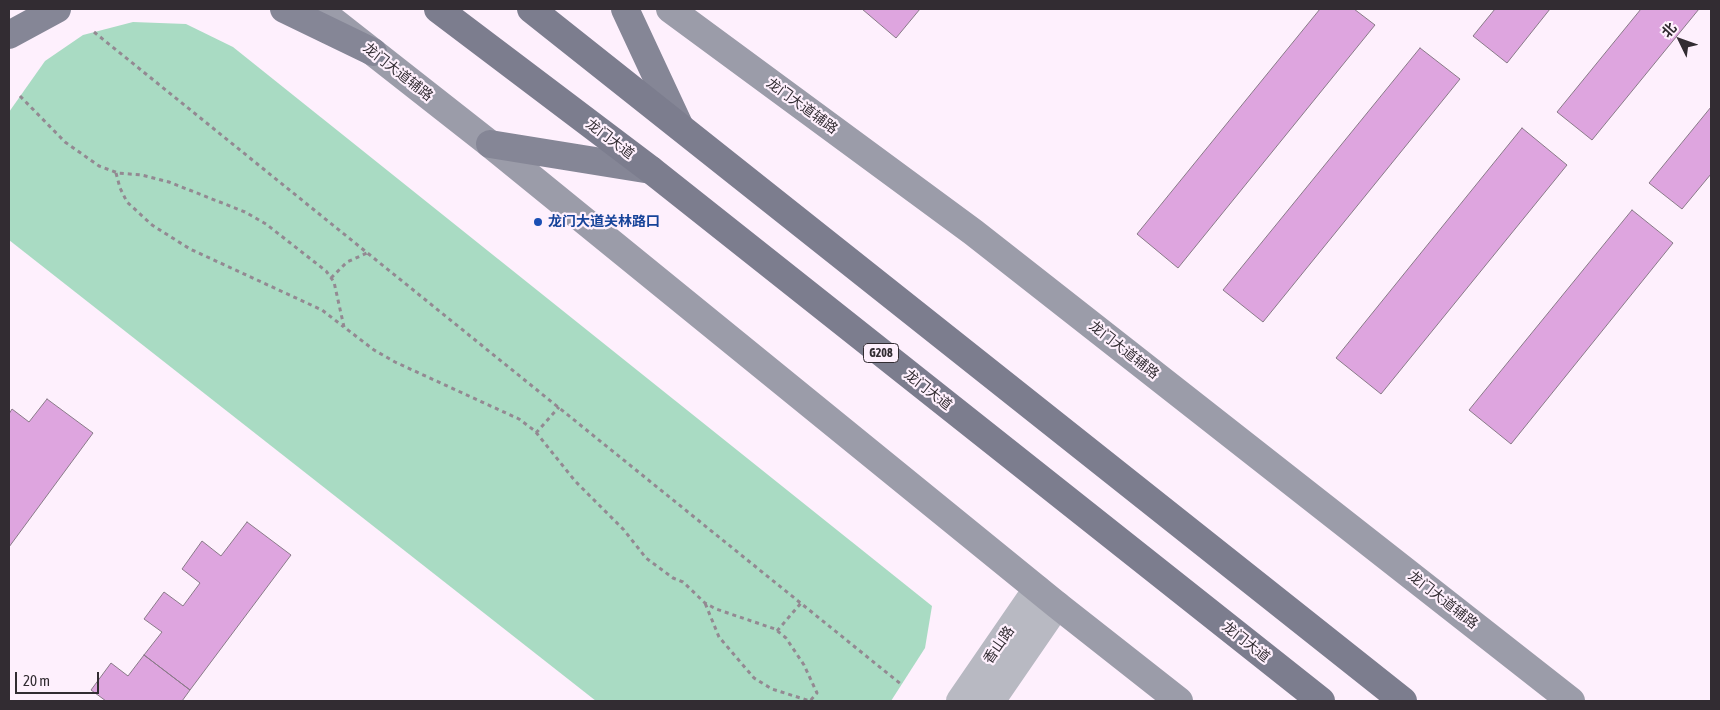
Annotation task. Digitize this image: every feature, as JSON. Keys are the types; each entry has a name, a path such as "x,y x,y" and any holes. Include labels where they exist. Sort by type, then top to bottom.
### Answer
{"highway":[{"name":"龙门大道","path":"438,9 651,170 1321,701"},
{"path":"531,9 1403,701"}],"main road":[{"path":"9,35 57,9"},
{"path":"284,9 374,52"},
{"name":"龙门大道辅路","path":"318,9 490,144 1047,597 1178,701"},
{"path":"625,9 679,125"},
{"name":"龙门大道辅路","path":"670,9 973,232 1572,701"},
{"path":"490,144 651,170"}],"street":[{"name":"香山路","path":"960,701 1047,597"},
{"name":"香山路","path":"991,701 1047,597"}],"path":[{"path":"94,32 902,685"},
{"path":"20,96 76,151 99,166 116,172 142,175 168,182 245,212 266,224 326,271 334,282 344,327"},
{"path":"116,172 120,188 127,202 152,225 190,249 322,310 374,350 395,362 491,404 519,419 536,433 575,481 624,530 646,558 673,578 683,582 705,603 716,609 777,631 786,638 817,693 811,701 772,689 754,678 720,637 705,603"},
{"path":"331,278 347,262 367,252"},
{"path":"536,433 559,407"},
{"path":"777,631 801,603"}],"green space":[{"path":"133,22 186,24 233,47 932,606 925,648 891,701 596,701 9,240 9,112 45,61 83,35"}],"building":[{"path":"862,9 920,9 896,38"},
{"path":"1320,9 1354,9 1375,25 1178,268 1137,234"},
{"path":"1495,9 1550,9 1507,63 1473,36"},
{"path":"1641,9 1699,9 1592,140 1557,112"},
{"path":"1420,48 1460,79 1263,322 1223,290"},
{"path":"1711,107 1711,174 1682,209 1649,183"},
{"path":"1522,128 1567,165 1381,394 1336,358"},
{"path":"1632,210 1673,243 1511,444 1469,410"},
{"path":"47,399 93,433 9,547 9,414 12,409 29,422"},
{"path":"247,522 291,555 190,690 144,655 162,632 144,619 164,592 183,606 200,583 182,569 202,541 221,556"},
{"path":"144,655 190,690 182,701 106,701 91,690 111,663 128,676"}],"place":[{"name":"龙门大道关林路口","path":"538,222"}]}
